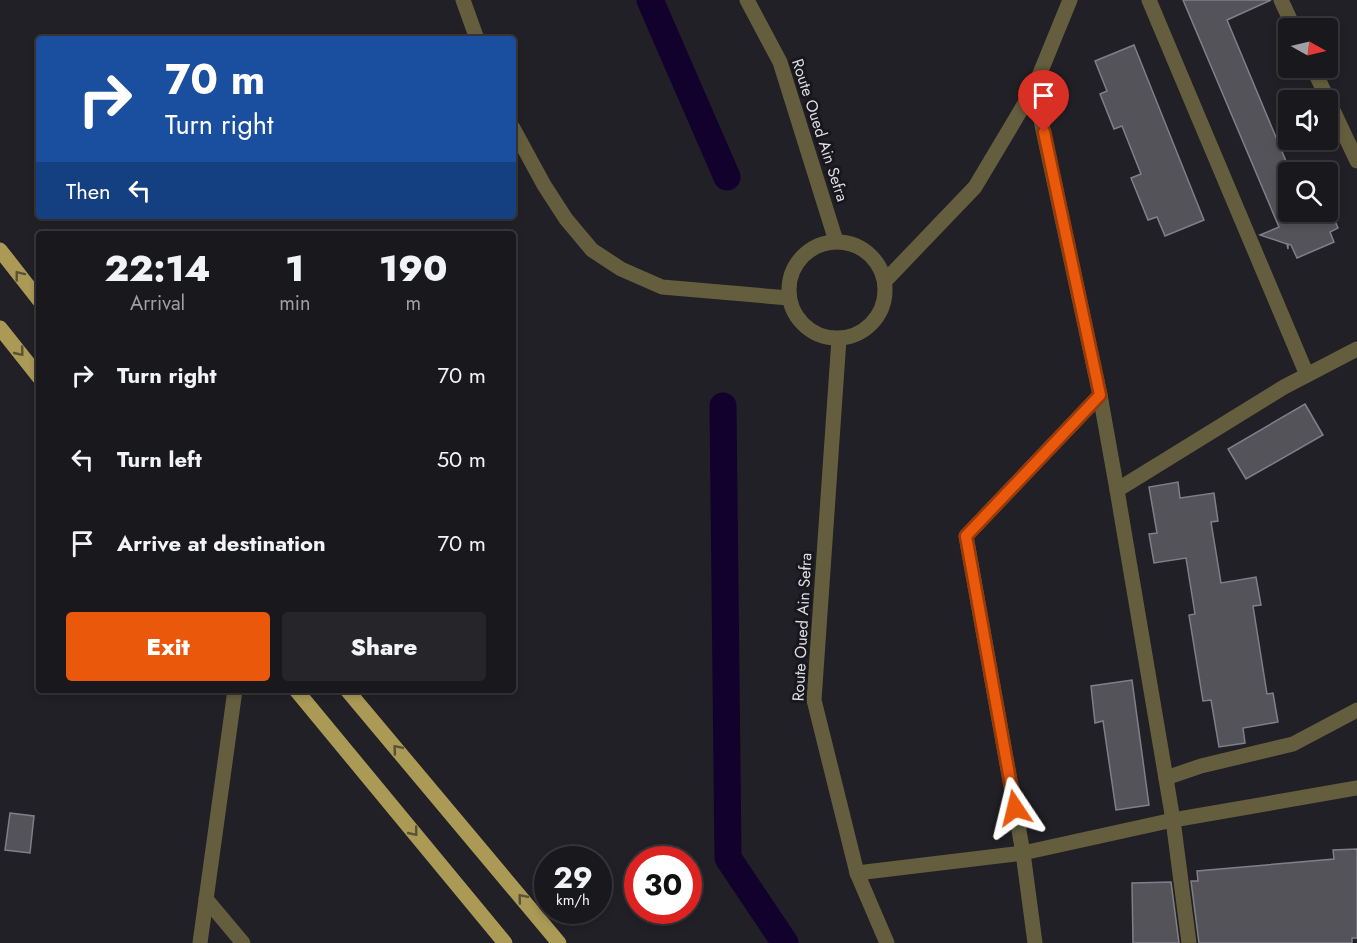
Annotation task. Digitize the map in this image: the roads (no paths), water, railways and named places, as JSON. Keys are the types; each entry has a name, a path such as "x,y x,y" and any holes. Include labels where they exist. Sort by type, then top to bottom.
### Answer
{"main road":[{"path":"0,250 36,296"},
{"path":"0,328 36,373"},
{"path":"299,693 505,943"},
{"path":"350,693 559,943"}],"street":[{"path":"463,0 476,36"},
{"name":"Route Oued Ain Sefra","path":"747,0 780,62 836,241"},
{"path":"885,281 975,187 1034,88 1070,0"},
{"path":"1149,0 1307,375"},
{"path":"1281,0 1289,18"},
{"path":"1318,78 1357,161"},
{"path":"1034,88 1100,395 1173,820 1189,943"},
{"path":"516,134 544,185 566,219 592,250 621,269 662,287 789,298"},
{"path":"850,242 862,248 881,268 885,281 886,295 875,321 865,330 839,339 812,332 794,312 789,298 792,271 800,259 822,243 850,242"},
{"name":"Route Oued Ain Sefra","path":"839,339 814,700 857,873 887,943"},
{"path":"1117,490 1284,387 1357,349"},
{"path":"1035,943 1023,853 966,536 1100,395"},
{"path":"200,943 235,693"},
{"path":"1166,778 1201,766 1293,744 1357,710"},
{"path":"857,873 1023,853 1173,820 1357,788"},
{"path":"206,899 243,943"}],"waterway":[{"path":"650,0 727,177"},
{"path":"723,406 728,858 785,943"}]}
